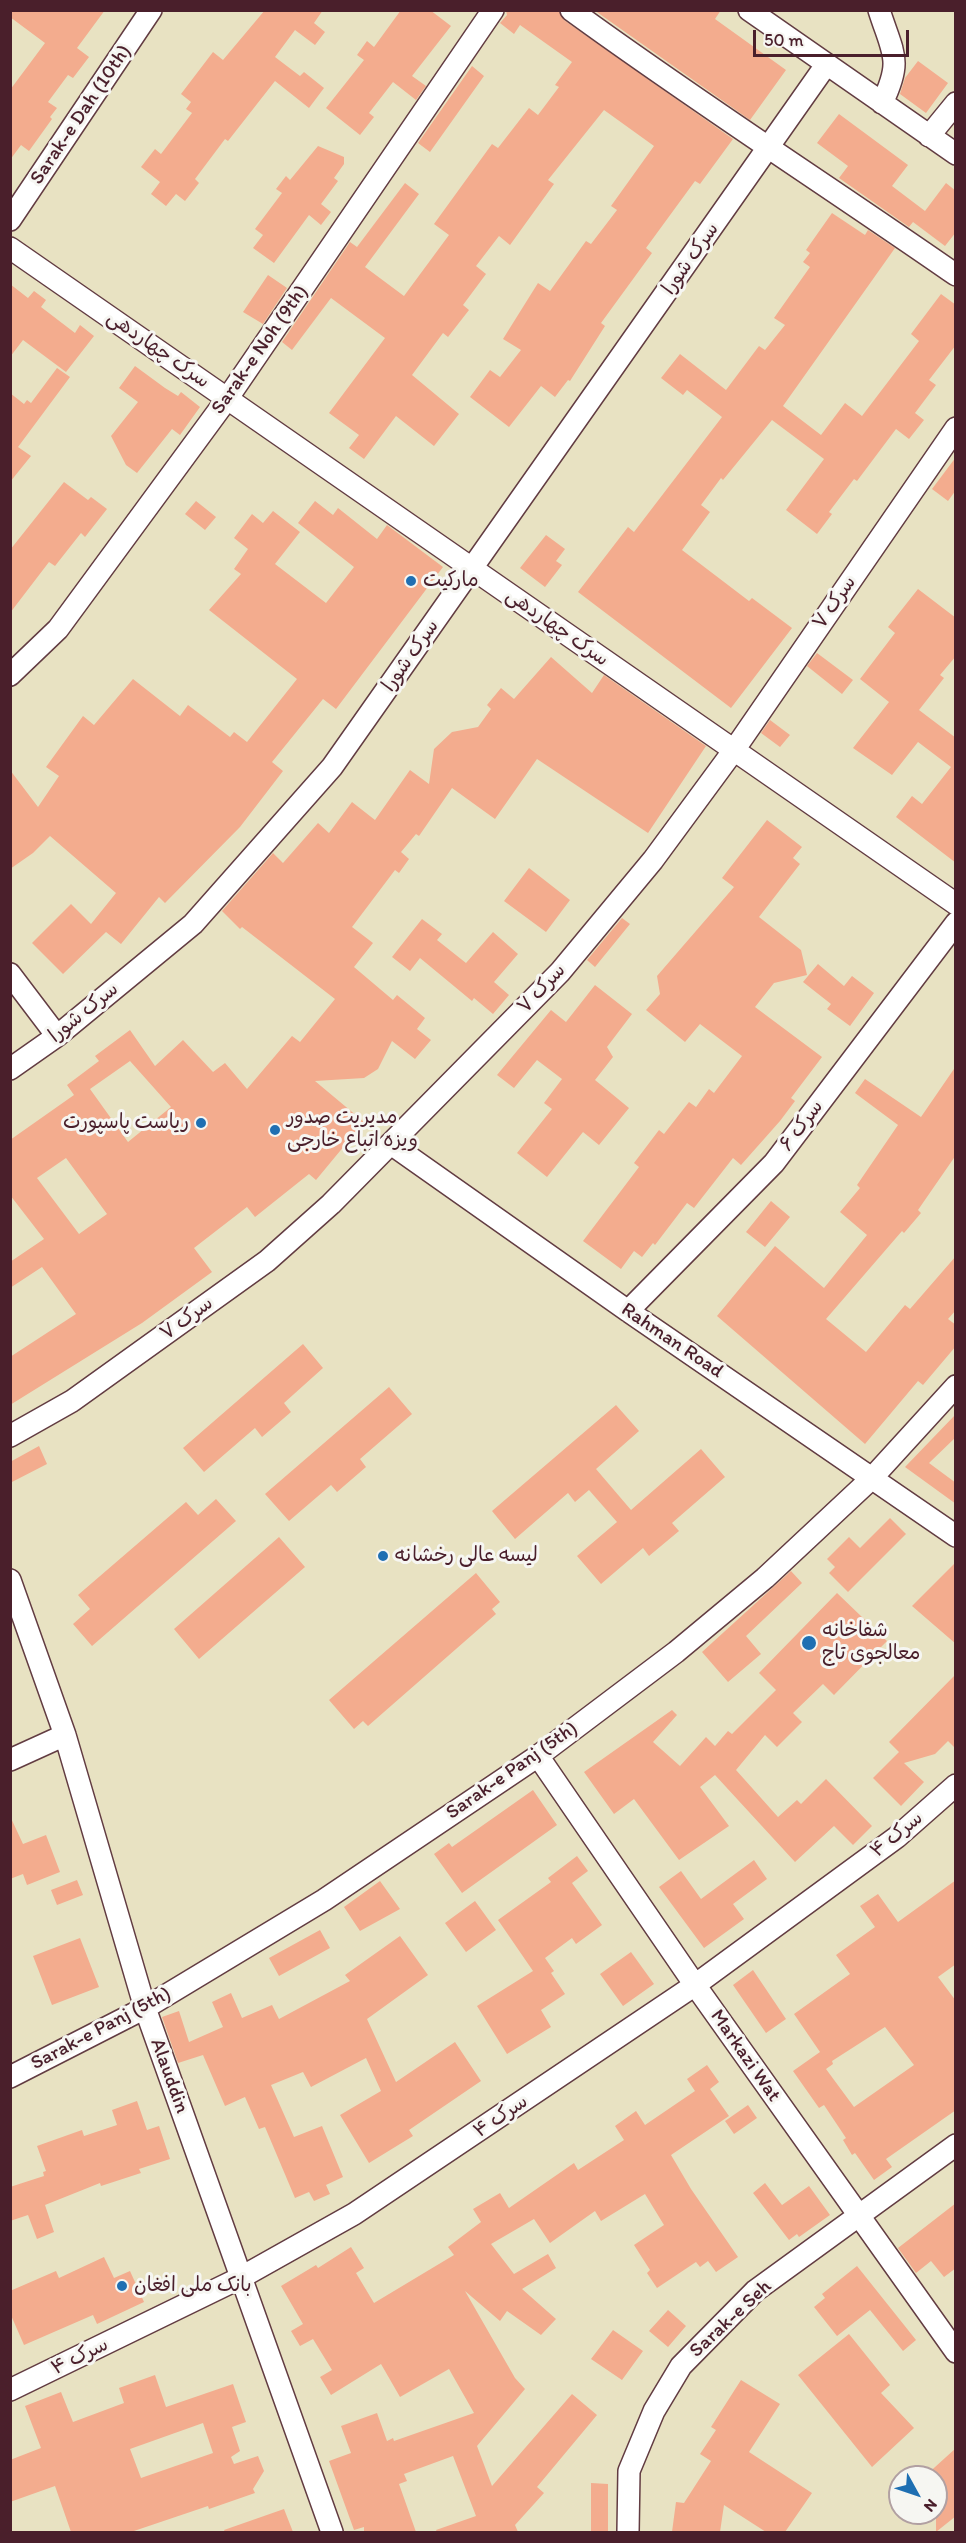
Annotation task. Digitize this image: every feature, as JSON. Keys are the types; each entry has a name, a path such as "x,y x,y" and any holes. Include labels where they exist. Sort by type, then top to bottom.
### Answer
{"street":[{"name":"Sarak-e Dah (10th)","path":"10,220 151,10"},
{"name":"Sarak-e Noh (9th)","path":"10,675 58,629 227,399 493,10"},
{"path":"571,10 643,62 956,275"},
{"path":"749,10 956,154"},
{"path":"879,10 895,62 893,81 882,103"},
{"name":"سرک شورا","path":"10,1069 57,1036 201,915 332,767 771,147 826,64"},
{"path":"929,136 956,103"},
{"name":"سرک چهاردهی","path":"10,248 956,904"},
{"name":"سرک ۷","path":"10,1436 72,1401 267,1261 331,1204 560,972 653,860 734,750 956,428"},
{"name":"سرک ۶","path":"628,1311 774,1163 956,923"},
{"path":"10,974 57,1036"},
{"name":"Rahman Road","path":"391,1144 628,1311 956,1536"},
{"name":"Sarak-e Panj (5th)","path":"10,2077 145,2008 324,1900 538,1756 676,1652 765,1578 872,1478 956,1386"},
{"name":"Alauddin","path":"10,1580 65,1735 145,2008 332,2532"},
{"path":"10,1760 65,1735"},
{"name":"Markazi Wat","path":"538,1756 695,1985 956,2352"},
{"name":"سرک ۴","path":"10,2390 240,2278 354,2214 695,1985 897,1837 956,1785"},
{"name":"Sarak-e Seh","path":"628,2532 629,2471 654,2411 681,2366 755,2292 956,2145"}],"building":[{"path":"10,10 105,10 77,48 89,57 73,78 68,75 48,102 57,108 50,117 52,119 29,151 21,145 10,160 10,90 45,43 10,17"},
{"path":"265,10 323,10 314,23 325,32 315,45 295,30 275,57 300,76 304,72 324,88 309,108 275,81 228,141 225,139 195,179 199,183 185,201 176,194 166,206 151,194 160,182 141,167 155,149 161,154 192,113 186,109 191,102 181,94 213,52 223,60"},
{"path":"401,10 430,10 451,26 412,76 426,86 416,100 393,82 369,113 374,117 360,135 326,108 364,60 357,55 367,41 374,47"},
{"path":"506,10 559,10 564,20 733,139 700,184 695,181 646,248 652,253 601,323 605,326 570,381 568,380 555,397 541,386 509,427 470,397 490,370 500,377 521,350 503,339 538,283 550,291 586,241 591,244 617,210 611,206 654,146 604,110 548,180 554,184 510,245 499,236 476,266 486,274 463,305 469,310 448,337 443,333 412,375 459,414 434,446 396,416 364,459 349,448 359,435 329,413 385,338 331,298 292,350 282,342 350,242 357,247 405,183 419,194 365,267 404,296 449,235 434,224 492,144 498,148 529,108 538,115 559,87 555,85 572,62 520,25 514,34 500,23 507,15"},
{"path":"594,10 721,10 715,19 786,70 750,120"},
{"path":"918,61 948,83 926,113 900,94 905,78"},
{"path":"472,66 484,76 430,152 418,143"},
{"path":"839,114 908,165 892,186 925,211 946,183 956,191 956,232 945,246 913,222 909,227 839,178 848,166 817,143"},
{"path":"318,146 344,157 344,164 334,178 338,181 321,204 331,212 321,225 309,215 274,263 253,248 263,235 255,229 282,193 276,189 286,176 290,180"},
{"path":"832,213 865,235 868,230 895,248 783,406 821,435 845,403 862,416 919,341 911,334 941,294 956,305 956,345 929,380 936,385 915,413 924,420 909,439 896,429 857,481 854,479 829,512 832,514 817,534 786,510 824,459 772,420 723,480 721,478 701,505 710,512 682,550 749,601 752,598 792,628 731,708 578,592 628,527 634,532 722,417 687,390 683,395 661,378 680,354 726,390 759,346 765,350 785,325 774,318 810,267 803,262 810,253 806,250"},
{"path":"268,275 287,288 263,324 243,312"},
{"path":"10,284 28,298 34,291 46,300 41,307 75,333 80,325 94,336 66,372 23,340 10,357"},
{"path":"135,366 165,388 178,396 181,392 200,407 180,435 172,429 137,473 126,465 111,436 138,402 119,388"},
{"path":"57,368 70,377 18,447 31,456 10,482 10,393 24,404 27,400 31,403"},
{"path":"956,457 956,490 948,501 932,489"},
{"path":"64,482 88,500 91,497 107,509 85,537 81,533 55,566 49,562 10,613 10,550"},
{"path":"196,501 216,517 205,530 185,514"},
{"path":"315,501 333,515 338,508 377,539 387,525 443,567 336,709 323,699 272,762 283,771 240,827 165,903 159,897 121,944 106,932 63,974 32,943 71,904 91,924 116,893 50,836 33,853 10,869 10,770 38,807 59,776 46,767 83,716 94,725 133,679 180,716 188,705 230,737 234,732 247,742 297,679 209,610 241,574 234,569 248,549 234,538 252,514 263,523 273,511 300,532 275,564 326,603 354,567 298,523"},
{"path":"546,535 565,549 556,561 562,565 545,587 520,568"},
{"path":"918,589 956,618 956,656 940,675 944,678 919,710 956,738 956,863 896,817 912,796 922,804 951,767 918,742 892,775 853,748 889,702 860,679 895,633 888,627"},
{"path":"817,653 853,680 842,694 807,666"},
{"path":"551,657 592,693 604,675 706,746 648,833 537,759 495,819 452,788 419,836 416,834 401,852 409,859 399,873 395,870 352,927 373,943 354,967 393,1000 397,995 425,1018 417,1029 431,1040 415,1059 392,1041 378,1069 364,1078 315,1081 364,1122 316,1180 309,1174 255,1217 247,1207 194,1248 212,1272 142,1323 10,1405 10,1357 76,1314 42,1267 10,1288 10,1262 44,1239 10,1195 10,1140 74,1095 67,1085 99,1061 95,1056 130,1030 155,1066 183,1040 213,1072 225,1063 247,1089 292,1036 300,1042 335,999 242,927 240,929 222,911 273,853 283,863 318,823 329,833 352,802 375,820 410,770 429,784 434,749 452,732 478,727 491,709 487,705 501,688 514,699","holes":["130,1061 171,1107 128,1142 90,1089","66,1158 107,1214 79,1234 37,1178"]},
{"path":"770,720 790,735 780,747 761,733"},
{"path":"767,820 802,847 793,858 800,864 759,917 801,950 807,975 774,983 755,1007 822,1057 791,1098 795,1101 780,1121 741,1165 733,1158 694,1208 687,1203 655,1245 653,1243 642,1257 634,1251 621,1269 583,1241 639,1167 634,1163 659,1130 664,1134 689,1102 696,1107 709,1089 714,1093 742,1056 700,1024 685,1042 646,1010 660,994 657,976 734,887 722,878"},
{"path":"529,868 570,900 546,932 504,901"},
{"path":"622,918 630,924 595,967 587,960"},
{"path":"422,919 442,934 437,940 466,963 493,932 518,954 494,982 509,995 493,1014 474,998 472,1001 420,958 410,971 392,957"},
{"path":"818,964 844,986 852,976 874,993 850,1026 827,1009 831,1004 803,982"},
{"path":"595,985 632,1014 607,1047 613,1057 595,1080 629,1108 599,1145 583,1132 547,1177 517,1153 552,1109 544,1103 562,1079 537,1060 514,1088 497,1075 551,1010 566,1022"},
{"path":"956,1066 956,1155 918,1210 921,1213 904,1233 902,1231 826,1319 866,1352 905,1305 910,1309 956,1256 956,1310 948,1319 956,1325 956,1346 923,1385 918,1381 865,1444 717,1316 775,1246 824,1288 867,1235 840,1212 860,1188 857,1185 898,1125 855,1093 865,1079 921,1117"},
{"path":"771,1201 790,1217 765,1247 746,1232"},
{"path":"303,1344 323,1368 284,1403 291,1412 262,1437 255,1428 204,1472 183,1448"},
{"path":"389,1387 412,1414 360,1459 366,1467 337,1492 331,1485 289,1521 265,1494"},
{"path":"616,1405 639,1431 596,1469 631,1510 701,1449 725,1477 672,1523 679,1531 649,1556 643,1548 601,1584 577,1556 617,1522 589,1490 575,1502 568,1493 515,1539 492,1511"},
{"path":"956,1414 956,1437 929,1463 956,1483 956,1504 905,1467"},
{"path":"39,1446 47,1464 10,1483 10,1462"},
{"path":"216,1499 236,1521 92,1646 73,1624 90,1609 78,1595 186,1502 198,1515"},
{"path":"890,1518 906,1534 848,1592 829,1573 835,1567 827,1559 849,1537 860,1548"},
{"path":"279,1537 305,1567 199,1659 174,1629"},
{"path":"956,1562 956,1644 912,1606"},
{"path":"791,1571 802,1583 746,1636 761,1654 728,1682 702,1652"},
{"path":"476,1573 500,1602 492,1609 496,1614 368,1726 363,1721 354,1729 329,1700"},
{"path":"837,1593 887,1641 834,1695 823,1684 793,1713 802,1722 777,1747 765,1735 736,1770 778,1817 797,1800 801,1804 826,1779 872,1826 853,1845 834,1826 795,1862 715,1775 700,1787 729,1826 679,1860 634,1799 614,1814 584,1772 672,1710 677,1715 653,1742 680,1766 706,1737 715,1746 728,1731 732,1734 776,1690 759,1673"},
{"path":"956,1674 956,1749 948,1741 935,1754 904,1763 924,1782 901,1806 873,1778 899,1752 889,1742"},
{"path":"533,1790 557,1825 462,1893 434,1854 449,1843 452,1847"},
{"path":"10,1816 23,1844 46,1835 60,1872 27,1885 23,1874 10,1879"},
{"path":"577,1856 588,1871 572,1883 602,1925 576,1944 572,1938 545,1958 554,1971 551,1973 565,1994 541,2010 551,2027 507,2054 477,2006 533,1971 498,1920 551,1882 548,1878"},
{"path":"754,1860 767,1879 733,1904 744,1919 704,1948 659,1887 681,1871 701,1899"},
{"path":"77,1880 83,1895 57,1905 51,1890"},
{"path":"956,1880 956,1964 938,1977 956,2001 956,2110 886,2159 892,2167 874,2180 855,2153 852,2155 843,2140 846,2138 824,2105 819,2108 793,2071 820,2052 794,2014 850,1974 836,1955 875,1927 860,1906 878,1894 898,1922","holes":["885,2027 914,2065 854,2107 826,2069 833,2064 832,2061"]},
{"path":"380,1881 400,1909 360,1931 344,1907"},
{"path":"475,1901 496,1930 466,1952 445,1923"},
{"path":"320,1930 330,1948 279,1976 269,1958"},
{"path":"400,1936 428,1975 367,2019 396,2082 455,2042 481,2081 409,2130 413,2136 369,2163 340,2115 381,2091 366,2058 311,2087 303,2072 271,2085 294,2137 322,2126 343,2177 326,2185 330,2194 314,2201 309,2192 295,2198 265,2127 259,2129 245,2097 225,2106 203,2055 178,2063 162,2017 179,2011 189,2042 223,2027 212,2002 231,1993 242,2018 272,2005 279,2019 350,1981 345,1975"},
{"path":"80,1938 99,1987 52,2005 33,1956"},
{"path":"631,1952 654,1984 623,2006 600,1974"},
{"path":"753,1970 786,2019 766,2033 733,1985"},
{"path":"707,2065 719,2082 710,2089 729,2116 671,2155 691,2189 738,2257 716,2272 708,2261 700,2267 696,2262 657,2288 647,2273 650,2270 634,2245 664,2225 645,2194 601,2221 595,2211 550,2243 534,2219 491,2244 514,2274 548,2254 556,2268 522,2289 556,2319 541,2335 507,2311 500,2321 465,2291 515,2378 525,2389 477,2446 492,2486 572,2394 597,2415 537,2487 544,2493 515,2525 518,2532 437,2532 436,2530 476,2516 453,2456 404,2474 407,2481 399,2484 416,2532 364,2532 364,2527 354,2530 329,2461 351,2453 341,2426 377,2413 387,2441 393,2438 394,2441 474,2413 449,2369 400,2397 381,2364 331,2395 320,2377 332,2370 313,2339 300,2346 291,2331 303,2324 281,2286 316,2265 318,2268 351,2247 364,2268 356,2273 374,2303 454,2255 448,2247 481,2222 473,2209 500,2193 509,2208 574,2163 578,2170 624,2140 615,2126 636,2111 645,2125 695,2091 687,2079"},
{"path":"137,2101 147,2130 159,2126 170,2159 139,2169 141,2173 101,2186 100,2183 45,2205 54,2232 37,2239 28,2215 10,2221 10,2187 44,2176 43,2172 46,2171 37,2146 82,2130 84,2136 117,2125 112,2110"},
{"path":"748,2105 757,2118 734,2134 725,2121"},
{"path":"765,2183 782,2205 809,2186 830,2215 799,2237 797,2234 789,2240 753,2193"},
{"path":"956,2203 956,2268 944,2277 931,2261 916,2273 898,2248"},
{"path":"104,2257 114,2278 130,2271 144,2302 97,2324 93,2315 24,2345 10,2313 10,2291 56,2271 59,2278"},
{"path":"857,2266 916,2340 903,2351 870,2310 837,2336 814,2307 825,2298 822,2294"},
{"path":"668,2310 686,2326 668,2347 649,2331"},
{"path":"613,2330 643,2351 622,2380 591,2359"},
{"path":"849,2334 890,2385 881,2393 914,2428 872,2467 798,2375"},
{"path":"155,2375 166,2407 233,2384 246,2422 232,2427 240,2451 231,2457 234,2464 258,2456 264,2471 253,2489 255,2493 131,2532 71,2532 55,2486 10,2502 10,2460 41,2448 25,2406 61,2392 73,2422 124,2403 119,2388","holes":["203,2423 213,2453 141,2478 130,2449"]},
{"path":"741,2380 780,2404 749,2452 812,2493 785,2532 766,2532 724,2505 720,2532 672,2532 676,2502 684,2503 711,2461 700,2454 716,2430 711,2427"},
{"path":"956,2448 956,2516 948,2522 948,2465 937,2465"},
{"path":"591,2483 608,2484 608,2532 591,2532"},
{"path":"284,2509 293,2532 225,2532 224,2530"},
{"path":"936,2525 945,2525 936,2532"}],"place":[{"name":"مارکیت","path":"411,581"},
{"name":"ریاست پاسپورت","path":"201,1123"},
{"name":"مدیریت صدور ویزه اتباع خارجی","path":"275,1130"},
{"name":"لیسه عالی رخشانه","path":"383,1556"},
{"name":"شفاخانه معالجوی تاج","path":"809,1643"},
{"name":"بانک ملی افغان","path":"122,2286"}]}
